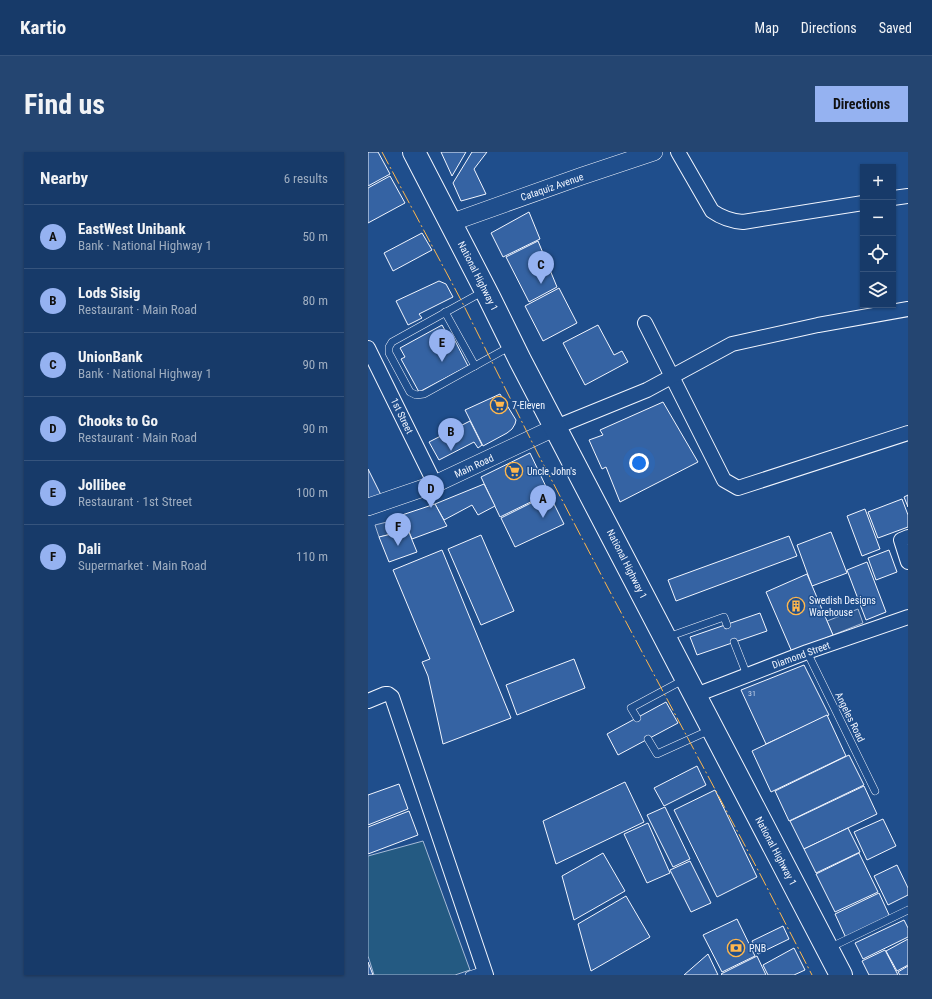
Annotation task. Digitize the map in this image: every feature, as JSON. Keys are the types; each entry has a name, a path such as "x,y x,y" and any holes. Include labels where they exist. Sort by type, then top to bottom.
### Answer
{"highway":[{"name":"National Highway 1","path":"414,152 520,360 841,975"}],"street":[{"name":"Cataquiz Avenue","path":"450,223 654,152"},
{"path":"678,152 712,211 718,216 734,222 743,222 860,203"},
{"path":"896,198 908,196"},
{"path":"556,428 647,390 732,344 818,325 908,309"},
{"path":"645,323 724,480 738,488 908,433"},
{"name":"1st Street","path":"368,348 435,484"},
{"name":"Main Road","path":"368,507 435,484 556,428"},
{"path":"904,539 908,562"},
{"name":"Diamond Street","path":"691,687 747,676 807,652 908,617"},
{"path":"368,701 384,694 388,694 392,697 485,972"}],"lane":[{"path":"485,290 392,342 389,353 410,392 416,395 424,394 513,345"},
{"path":"445,312 475,366"},
{"path":"666,638 724,617 727,625"},
{"path":"734,642 747,676"},
{"name":"Angeles Road","path":"807,652 875,791"},
{"path":"637,718 631,708 691,687"},
{"path":"648,739 657,754 713,729"},
{"path":"827,949 908,910"},
{"path":"469,975 485,972"}],"shaded area":[{"path":"403,518 408,530 379,537 375,525"},
{"path":"858,609 863,623 833,635 827,621"},
{"path":"423,841 470,970 455,975 374,975 368,956 368,856"}],"building":[{"path":"368,152 378,152 390,174 368,186"},
{"path":"441,152 466,152 452,176"},
{"path":"472,152 487,152 474,169 486,194 461,201 453,183"},
{"path":"390,176 405,203 368,223 368,188"},
{"path":"529,212 540,239 503,257 491,233"},
{"path":"422,233 432,250 393,271 384,253"},
{"path":"538,241 557,287 529,302 506,257"},
{"path":"439,281 446,284 453,297 419,314 422,318 408,325 396,301"},
{"path":"559,288 577,323 543,341 525,306"},
{"path":"442,325 450,339 453,337 468,366 419,392 401,359 405,357 400,348"},
{"path":"598,325 614,355 622,351 628,362 585,385 563,343"},
{"path":"500,394 516,420 515,424 507,433 483,446 465,410"},
{"path":"663,402 698,462 620,502 606,467 602,469 589,440 603,435 600,430"},
{"path":"470,421 482,445 478,448 474,442 439,460 429,442"},
{"path":"530,453 549,493 500,517 481,477"},
{"path":"368,469 383,499 368,502"},
{"path":"484,484 495,506 478,515 472,505 444,520 435,504"},
{"path":"549,494 564,524 515,547 501,518"},
{"path":"908,495 908,507 904,497"},
{"path":"902,499 908,515 908,527 878,538 868,512"},
{"path":"435,504 447,526 412,539 402,515"},
{"path":"865,509 880,549 862,556 847,516"},
{"path":"408,530 417,552 389,562 379,537"},
{"path":"831,532 847,573 812,586 797,545"},
{"path":"481,535 514,611 481,625 448,549"},
{"path":"789,536 797,556 676,601 668,580"},
{"path":"442,550 511,718 443,744 428,676 422,662 430,659 393,570"},
{"path":"889,550 897,572 876,580 868,558"},
{"path":"867,562 886,612 866,620 847,570"},
{"name":"Swedish Designs Warehouse","path":"807,574 833,635 792,652 766,592"},
{"path":"760,613 767,631 697,655 690,637"},
{"path":"574,659 585,688 517,715 506,685"},
{"path":"804,665 829,715 766,744 741,690"},
{"path":"666,702 678,723 618,755 607,734"},
{"path":"827,715 846,756 771,792 752,751"},
{"path":"849,755 864,785 789,821 775,791"},
{"path":"697,766 706,785 664,806 654,788"},
{"path":"625,782 644,822 556,864 543,821"},
{"path":"399,784 408,809 368,825 368,795"},
{"path":"864,786 877,814 804,849 790,821"},
{"path":"715,790 757,877 717,897 674,810"},
{"path":"665,807 690,859 673,867 647,815"},
{"path":"409,811 418,835 368,854 368,827"},
{"path":"883,819 896,846 867,860 854,832"},
{"path":"648,823 670,873 647,883 624,834"},
{"path":"848,828 860,852 816,873 804,849"},
{"path":"603,853 625,891 574,920 562,876"},
{"path":"859,853 878,892 835,912 816,874"},
{"path":"690,861 711,903 691,912 670,870"},
{"path":"897,865 908,888 908,895 888,905 874,876"},
{"path":"879,893 890,917 846,938 835,914"},
{"path":"626,896 650,937 591,971 578,924"},
{"path":"737,919 755,956 722,972 703,935"},
{"path":"904,920 908,928 908,937 863,959 855,943"},
{"path":"783,926 789,939 758,954 752,941"},
{"path":"908,939 908,965 897,971 886,951"},
{"path":"794,948 805,970 794,975 768,975 763,965"},
{"path":"885,950 898,975 869,975 862,961"},
{"path":"708,954 718,975 684,975"},
{"path":"757,956 766,975 721,974"},
{"path":"368,962 373,975 368,975"},
{"path":"908,966 908,975 900,975 898,972"}],"power":[{"path":"382,152 461,300 538,454 608,588 812,975"}],"place":[{"name":"UnionBank","path":"541,284"},
{"name":"Jollibee","path":"442,362"},
{"name":"7-Eleven","path":"499,405"},
{"name":"Lods Sisig","path":"451,451"},
{"name":"Uncle John's","path":"514,471"},
{"name":"Chooks to Go","path":"431,508"},
{"name":"EastWest Unibank","path":"543,518"},
{"name":"Dali","path":"398,546"},
{"name":"Swedish Designs Warehouse","path":"796,606"},
{"name":"PNB","path":"736,948"}]}
